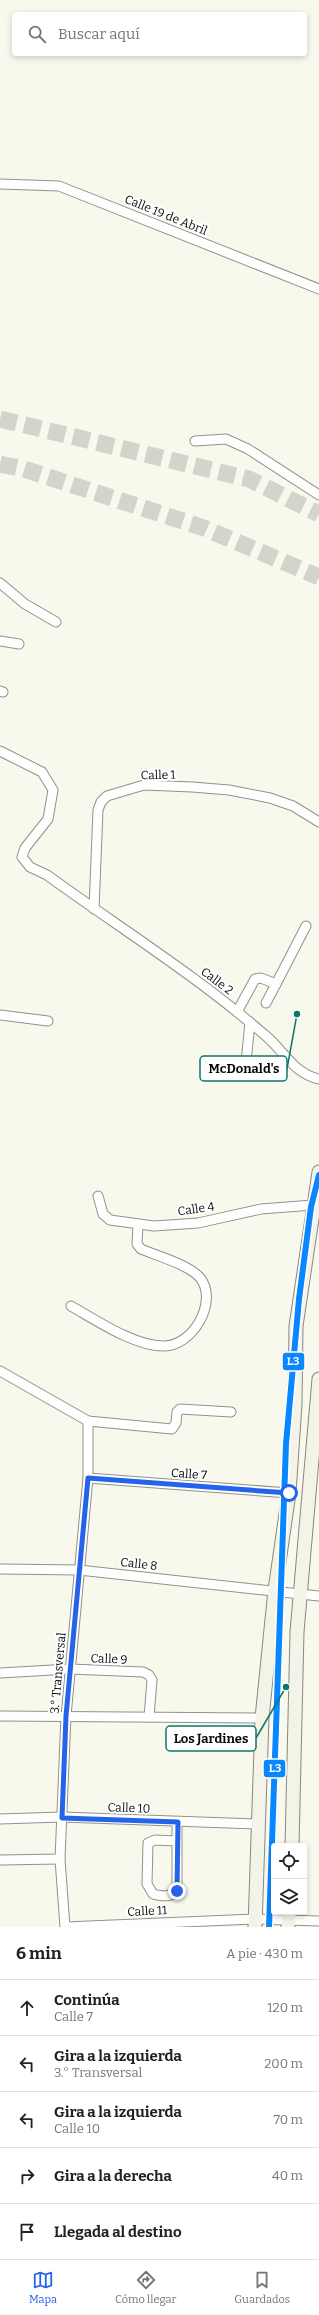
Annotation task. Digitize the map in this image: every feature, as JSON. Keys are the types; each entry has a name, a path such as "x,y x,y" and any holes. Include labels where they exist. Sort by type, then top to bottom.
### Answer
{"main road":[{"path":"255,1923 257,1824 262,1718 275,1590 289,1493 295,1404 296,1326 319,1172"},
{"path":"292,1843 297,1632 319,1384"}],"street":[{"name":"Calle 19 de Abril","path":"0,184 59,186 319,289"},
{"path":"195,441 226,439 248,449 319,495"},
{"path":"0,582 25,604 56,622"},
{"path":"0,641 19,644"},
{"name":"Calle 2","path":"0,751 42,772 53,790 48,819 25,848 22,857 30,867 47,875 139,939 250,1022 271,1040 294,1066 304,1074 319,1079"},
{"name":"Calle 1","path":"94,909 98,810 101,802 107,796 144,785 229,790 270,798 293,806 319,822"},
{"path":"266,1003 306,926"},
{"path":"237,1012 255,979 261,978 276,984"},
{"path":"0,1014 48,1021"},
{"path":"244,1073 250,1022"},
{"name":"Calle 4","path":"98,1196 103,1214 110,1220 122,1220 138,1225 154,1226 198,1223 261,1209 313,1205"},
{"path":"71,1306 123,1334 151,1344 163,1346 178,1344 194,1330 203,1312 207,1297 204,1284 191,1270 141,1249 137,1244 138,1225"},
{"path":"0,1371 88,1421 172,1429 176,1423 177,1412 180,1409 231,1412"},
{"name":"3.° Transversal","path":"65,1927 60,1859 66,1716 88,1478 88,1421"},
{"name":"Calle 7","path":"88,1478 289,1493"},
{"name":"Calle 8","path":"0,1569 79,1570 301,1593"},
{"path":"301,1593 319,1596"},
{"name":"Calle 9","path":"0,1673 70,1669 143,1672 149,1675 152,1680 149,1717"},
{"path":"0,1716 262,1718"},
{"name":"Calle 10","path":"0,1819 62,1818 257,1824"},
{"path":"176,1841 155,1840 148,1843 148,1884 152,1894 165,1897 172,1895 177,1891 176,1841 178,1822"},
{"path":"0,1860 60,1859"},
{"path":"288,1920 319,1921"},
{"name":"Calle 11","path":"65,1927 255,1923 288,1920"}],"tunnel":[{"path":"0,419 249,479 319,514"},
{"path":"0,464 24,469 204,528 319,577"}],"transit line":[{"name":"L3","path":"269,1927 286,1444 299,1299 311,1207 319,1175"}],"place":[{"name":"McDonald's","path":"297,1014"},
{"name":"Los Jardines","path":"286,1687"}],"route":[{"path":"177,1891 176,1832 178,1822 62,1818 66,1716 88,1478 289,1493"}]}
